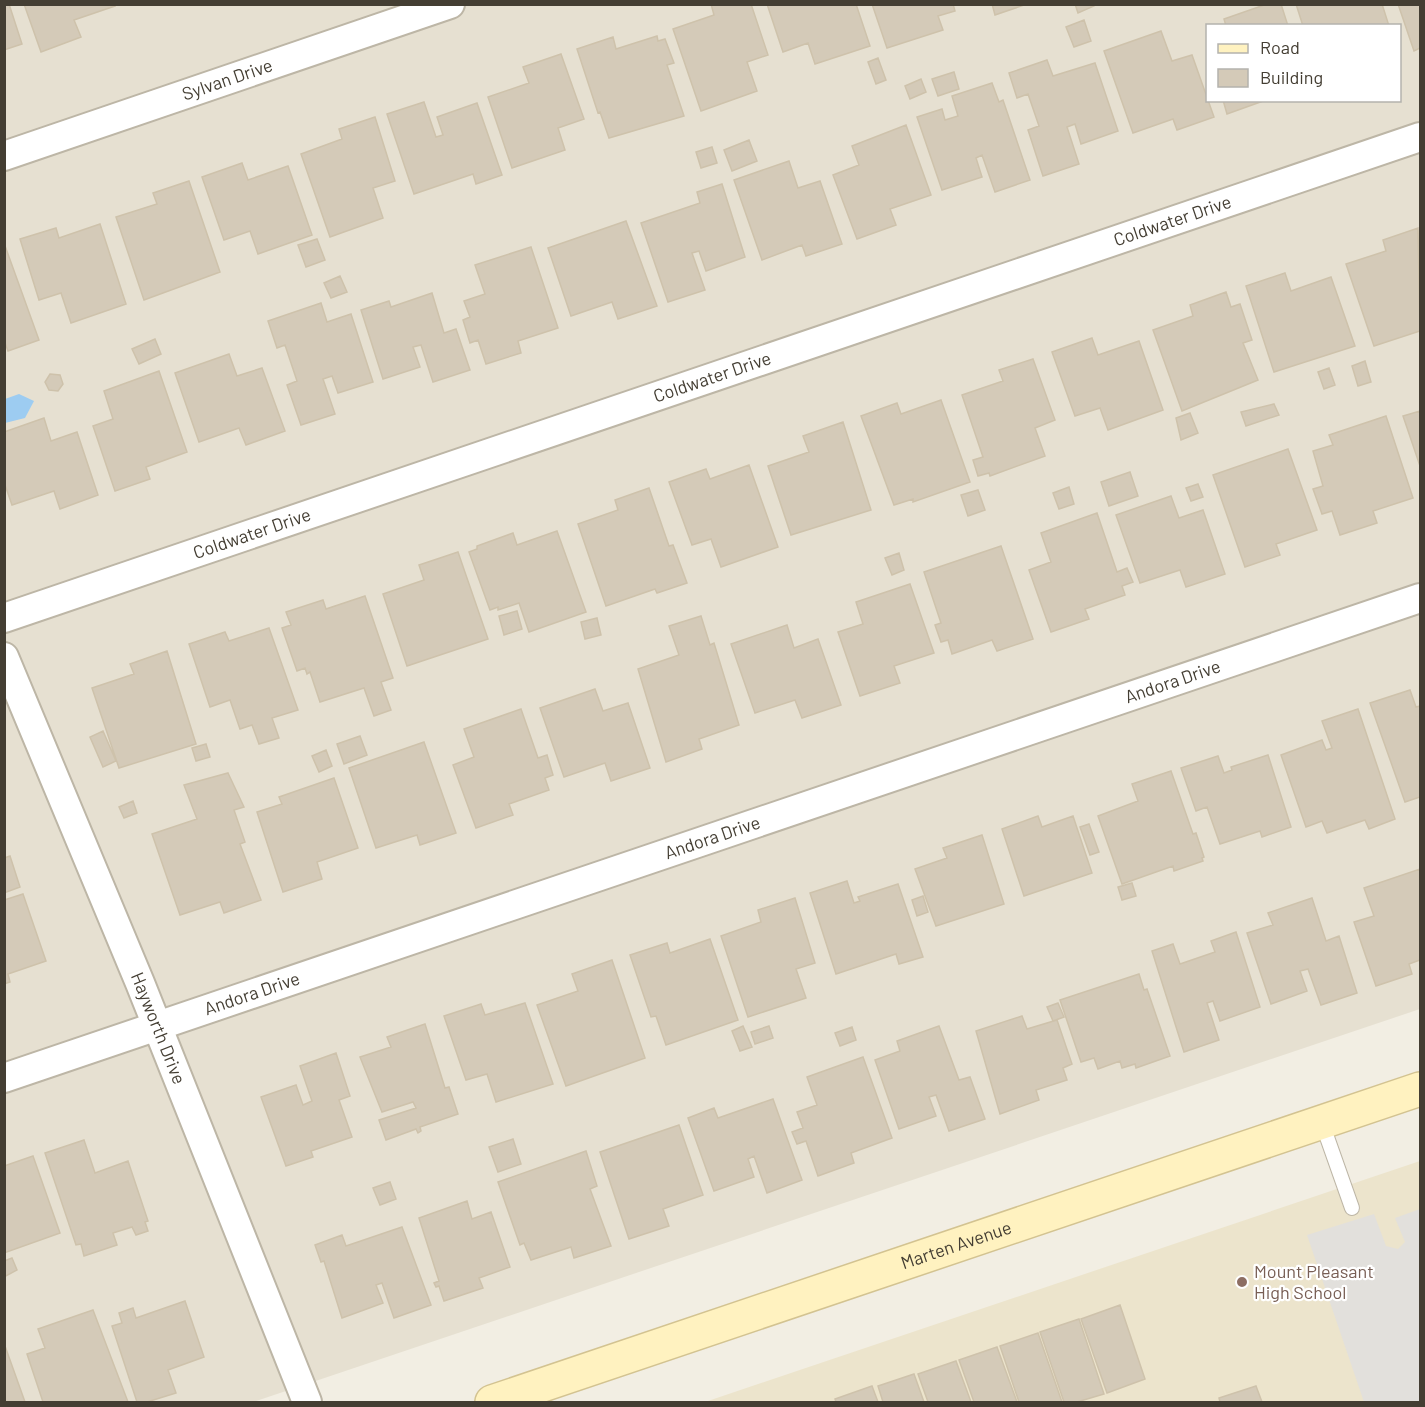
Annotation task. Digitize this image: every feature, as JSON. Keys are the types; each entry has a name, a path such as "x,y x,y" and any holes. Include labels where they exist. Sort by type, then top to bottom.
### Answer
{"street":[{"name":"Sylvan Drive","path":"4,156 450,4"},
{"name":"Coldwater Drive","path":"4,618 1420,137"},
{"name":"Andora Drive","path":"4,1078 1420,598"},
{"name":"Hayworth Drive","path":"4,657 307,1402"},
{"name":"Marten Avenue","path":"492,1402 1420,1089"}],"lane":[{"path":"1322,1123 1352,1208"}],"shaded area":[{"path":"5,5 1420,5 1420,1009 253,1402 5,1402"},
{"name":"Mount Pleasant High School","path":"1420,1161 1420,1402 705,1402"},
{"path":"1420,1209 1420,1402 1364,1402 1307,1235 1374,1214 1386,1246 1398,1249 1405,1242 1395,1218"}],"water":[{"path":"19,394 34,401 25,418 5,423 5,399"}],"building":[{"path":"4,4 9,4 22,44 4,50"},
{"path":"24,4 114,4 115,6 74,20 81,37 41,52"},
{"path":"711,4 751,4 768,55 747,62 757,91 701,111 673,29 714,15"},
{"path":"767,4 856,4 870,46 815,64 808,43 783,52"},
{"path":"872,4 953,4 955,11 938,16 943,30 887,48"},
{"path":"992,4 1027,4 995,15"},
{"path":"1075,4 1093,4 1094,6 1078,13"},
{"path":"1267,4 1281,4 1287,24 1225,24 1224,19"},
{"path":"1296,4 1382,4 1388,24 1302,24"},
{"path":"1398,4 1420,4 1420,48 1414,51"},
{"path":"1084,20 1091,41 1074,47 1066,27"},
{"path":"1161,31 1172,61 1192,55 1206,94 1206,102 1209,102 1214,117 1177,130 1173,119 1133,133 1104,51"},
{"path":"657,36 658,41 665,39 674,63 667,65 684,116 609,138 600,112 598,113 577,49 613,37 616,49"},
{"path":"561,54 584,119 558,128 565,150 512,168 488,97 529,83 523,67"},
{"path":"878,58 886,80 876,84 868,62"},
{"path":"1047,60 1053,76 1095,63 1118,131 1081,144 1075,124 1067,127 1079,164 1043,176 1028,130 1039,126 1028,94 1017,98 1009,73"},
{"path":"954,72 959,89 938,96 932,79"},
{"path":"921,79 926,92 910,99 905,86"},
{"path":"992,83 999,102 1003,100 1030,180 995,192 982,155 976,158 982,177 942,190 917,117 942,109 945,120 958,116 952,96"},
{"path":"424,102 436,137 443,135 437,117 477,103 502,175 476,184 473,174 414,194 387,114"},
{"path":"1224,102 1260,102 1227,114"},
{"path":"375,117 395,181 373,188 383,218 330,237 301,154 342,139 339,129"},
{"path":"906,125 931,195 890,209 896,225 857,239 833,175 859,165 852,146"},
{"path":"749,140 757,161 732,171 724,150"},
{"path":"712,147 717,163 701,168 696,152"},
{"path":"789,161 798,188 820,181 842,244 806,256 802,245 762,260 734,180"},
{"path":"242,163 248,180 288,166 312,235 258,254 250,231 224,240 202,177"},
{"path":"189,181 220,272 144,300 116,217 157,204 153,193"},
{"path":"722,184 745,257 706,271 699,251 692,253 705,290 668,302 641,223 700,203 697,192"},
{"path":"626,221 657,306 618,319 612,302 571,316 548,248"},
{"path":"100,224 126,304 71,323 61,293 39,300 20,239 56,228 59,238"},
{"path":"1418,228 1420,331 1374,346 1346,264 1386,251 1383,240"},
{"path":"317,239 325,260 306,267 298,245"},
{"path":"4,243 39,340 8,351 4,340"},
{"path":"531,247 558,328 518,341 521,353 486,364 478,340 470,343 463,320 470,317 464,301 485,294 475,265"},
{"path":"1285,273 1291,291 1331,277 1355,346 1274,372 1246,286"},
{"path":"340,276 347,292 331,298 324,283"},
{"path":"1226,292 1231,307 1240,304 1252,340 1243,343 1258,380 1182,411 1153,330 1193,316 1190,305"},
{"path":"432,293 444,333 456,329 470,370 433,382 421,345 413,347 420,367 383,379 361,310 389,301 391,307"},
{"path":"321,303 327,322 351,314 373,382 338,393 332,376 323,379 335,414 301,425 287,385 297,381 285,345 277,348 268,321"},
{"path":"1092,338 1098,355 1139,341 1163,410 1108,430 1100,408 1075,416 1052,352"},
{"path":"155,339 161,354 139,364 132,349"},
{"path":"229,354 237,376 262,368 285,431 246,445 239,428 199,442 175,373"},
{"path":"1033,359 1055,420 1035,428 1045,456 990,476 989,473 978,476 973,460 983,457 962,395 1003,381 999,370"},
{"path":"1365,361 1371,382 1358,386 1352,366"},
{"path":"1329,368 1335,385 1324,389 1318,372"},
{"path":"159,371 187,452 146,467 150,479 115,491 93,426 113,419 104,391"},
{"path":"50,374 60,375 63,384 58,391 49,390 45,382"},
{"path":"941,400 970,482 913,502 913,499 894,505 861,416 897,403 901,414"},
{"path":"1274,404 1279,415 1246,426 1241,412"},
{"path":"1420,411 1420,466 1403,416"},
{"path":"1190,413 1198,433 1181,440 1176,418"},
{"path":"1386,416 1413,498 1373,511 1377,523 1340,535 1332,511 1322,514 1313,489 1323,486 1313,451 1333,445 1329,435"},
{"path":"44,418 51,441 77,432 98,495 60,509 54,491 12,505 4,482 4,432"},
{"path":"843,422 871,510 791,535 768,466 809,452 803,436"},
{"path":"1288,449 1317,530 1276,544 1280,555 1245,567 1213,475"},
{"path":"749,465 778,547 721,567 711,539 692,545 669,482 706,469 710,479"},
{"path":"1130,472 1138,496 1109,506 1101,482"},
{"path":"1198,484 1203,497 1191,501 1186,488"},
{"path":"1069,487 1074,504 1059,509 1053,493"},
{"path":"649,488 669,546 673,545 687,583 657,593 655,589 606,606 578,524 618,510 615,500"},
{"path":"978,490 985,510 968,516 961,495"},
{"path":"1171,496 1179,518 1203,510 1225,574 1186,587 1180,570 1140,583 1116,515"},
{"path":"1097,513 1117,572 1127,568 1133,582 1122,586 1125,595 1085,609 1089,619 1051,632 1029,570 1051,562 1041,533"},
{"path":"557,531 586,612 529,632 519,603 498,610 498,607 490,610 469,552 477,549 477,546 513,533 517,545"},
{"path":"1001,546 1033,639 997,651 992,640 952,654 948,640 941,642 935,625 941,623 924,572"},
{"path":"458,552 488,639 407,666 383,594 424,580 419,565"},
{"path":"899,553 904,570 892,575 885,558"},
{"path":"910,584 934,653 894,666 900,683 860,696 838,632 863,624 856,602"},
{"path":"365,596 393,678 381,682 391,710 374,716 364,688 320,702 310,672 307,674 305,668 297,671 282,628 291,625 286,612 323,600 326,609"},
{"path":"517,611 522,629 504,635 499,616"},
{"path":"701,616 710,645 714,643 739,725 699,739 702,749 666,762 638,669 679,655 669,626"},
{"path":"597,618 601,635 585,639 581,622"},
{"path":"787,625 794,648 818,639 841,705 802,718 795,700 755,713 731,644"},
{"path":"269,628 298,710 272,718 279,738 259,744 252,725 240,729 230,700 210,707 189,644 225,632 229,641"},
{"path":"167,651 196,744 119,768 92,688 134,674 130,664"},
{"path":"595,689 603,711 628,703 650,768 611,781 605,763 564,777 540,708"},
{"path":"1410,690 1416,707 1420,706 1420,797 1405,802 1370,703"},
{"path":"521,709 538,758 547,755 553,775 545,778 549,790 509,804 513,815 476,828 453,765 474,757 464,729"},
{"path":"1358,709 1395,819 1369,829 1365,820 1327,833 1322,821 1306,827 1281,755 1322,740 1326,750 1332,748 1322,721"},
{"path":"103,731 116,761 103,767 90,737"},
{"path":"360,736 367,755 344,764 337,744"},
{"path":"424,742 456,833 420,845 417,835 376,848 349,768"},
{"path":"206,744 210,757 196,761 192,748"},
{"path":"326,750 332,766 319,772 312,756"},
{"path":"1268,755 1291,827 1262,837 1260,831 1220,844 1207,807 1196,811 1181,768 1218,756 1224,773 1232,770 1231,767"},
{"path":"1171,771 1193,834 1196,833 1204,857 1203,861 1174,871 1173,866 1122,884 1098,816 1138,801 1132,784"},
{"path":"228,773 244,807 234,810 245,842 240,844 261,900 224,913 220,902 180,915 152,834 197,819 184,785"},
{"path":"334,778 358,848 317,862 322,879 283,892 257,812 282,804 279,797"},
{"path":"133,801 137,813 124,818 119,807"},
{"path":"1038,816 1042,827 1073,816 1092,873 1024,896 1002,829"},
{"path":"1089,824 1099,852 1090,855 1080,827"},
{"path":"982,835 1004,904 936,926 915,869 947,858 943,848"},
{"path":"10,856 20,887 4,893 4,858"},
{"path":"1420,869 1420,960 1409,964 1412,974 1376,986 1354,922 1374,916 1364,888"},
{"path":"847,881 854,903 860,901 858,897 898,884 923,957 899,964 896,954 836,974 810,893"},
{"path":"1132,883 1136,896 1122,900 1118,887"},
{"path":"23,894 46,961 8,974 10,982 4,984 4,900"},
{"path":"923,896 928,912 917,916 912,900"},
{"path":"795,898 815,963 796,969 806,998 748,1017 721,936 761,922 758,910"},
{"path":"1312,898 1326,941 1339,936 1357,993 1321,1005 1308,969 1300,971 1307,991 1271,1004 1247,933 1273,925 1268,913"},
{"path":"1236,932 1260,1007 1220,1021 1213,1001 1207,1003 1219,1040 1184,1052 1152,951 1173,944 1180,964 1215,952 1211,941"},
{"path":"710,939 738,1020 666,1045 656,1016 651,1017 630,955 667,943 670,953"},
{"path":"612,960 645,1058 566,1086 537,1005 578,991 572,974"},
{"path":"1139,974 1144,990 1147,989 1170,1056 1136,1068 1135,1064 1122,1068 1120,1061 1098,1069 1094,1058 1081,1062 1060,1000"},
{"path":"525,1003 553,1084 496,1102 487,1074 466,1080 444,1016 481,1004 485,1015"},
{"path":"1058,1003 1064,1017 1053,1021 1047,1007"},
{"path":"1022,1016 1027,1029 1057,1020 1072,1064 1063,1068 1067,1080 1036,1090 1039,1100 1000,1114 976,1031"},
{"path":"425,1024 445,1088 449,1087 458,1114 420,1127 421,1131 418,1133 416,1129 386,1140 379,1120 416,1108 413,1102 382,1112 360,1057 391,1047 387,1037"},
{"path":"743,1026 752,1047 740,1051 732,1031"},
{"path":"769,1026 773,1038 755,1044 751,1032"},
{"path":"939,1026 959,1080 970,1077 985,1119 949,1131 936,1095 929,1097 936,1116 899,1129 875,1060 900,1051 897,1041"},
{"path":"852,1027 856,1040 840,1046 835,1033"},
{"path":"336,1053 350,1096 339,1100 352,1137 311,1151 313,1157 286,1166 261,1097 296,1085 303,1105 312,1101 300,1066"},
{"path":"863,1057 892,1138 851,1153 854,1163 818,1176 806,1141 797,1144 792,1132 803,1128 797,1112 817,1105 807,1077"},
{"path":"773,1099 802,1180 767,1193 754,1156 748,1159 754,1177 714,1191 688,1118 714,1108 718,1118"},
{"path":"679,1125 703,1195 663,1209 669,1226 629,1239 600,1152"},
{"path":"513,1139 521,1164 498,1172 489,1147"},
{"path":"84,1140 95,1173 128,1161 148,1221 145,1222 148,1231 136,1235 132,1227 113,1233 117,1245 84,1256 81,1244 76,1245 45,1153"},
{"path":"586,1151 597,1186 590,1189 611,1246 574,1258 571,1247 531,1260 524,1243 520,1245 498,1182"},
{"path":"33,1156 60,1233 4,1253 4,1166"},
{"path":"390,1182 396,1199 380,1205 373,1188"},
{"path":"467,1201 472,1219 491,1212 510,1267 479,1278 483,1288 444,1301 439,1286 436,1287 434,1283 439,1281 419,1218"},
{"path":"402,1227 431,1305 394,1318 382,1283 376,1285 383,1303 342,1318 324,1261 321,1262 315,1245 342,1235 346,1246"},
{"path":"12,1258 17,1270 4,1277 4,1261"},
{"path":"185,1301 204,1357 168,1370 176,1393 147,1402 137,1402 112,1326 122,1323 119,1313 133,1308 136,1318"},
{"path":"1120,1305 1145,1379 1107,1393 1081,1319"},
{"path":"93,1310 128,1402 43,1402 27,1354 45,1348 38,1329"},
{"path":"1079,1319 1104,1394 1077,1402 1064,1402 1040,1332"},
{"path":"1038,1333 1062,1402 1019,1402 1000,1346"},
{"path":"5,1346 25,1402 4,1402"},
{"path":"997,1347 1017,1402 974,1402 959,1360"},
{"path":"956,1361 971,1402 928,1402 918,1374"},
{"path":"914,1374 924,1402 883,1402 878,1386"},
{"path":"872,1386 878,1402 836,1402 835,1399"},
{"path":"1256,1386 1262,1402 1220,1402 1219,1398"}],"place":[{"name":"Mount Pleasant High School","path":"1242,1282"}]}
